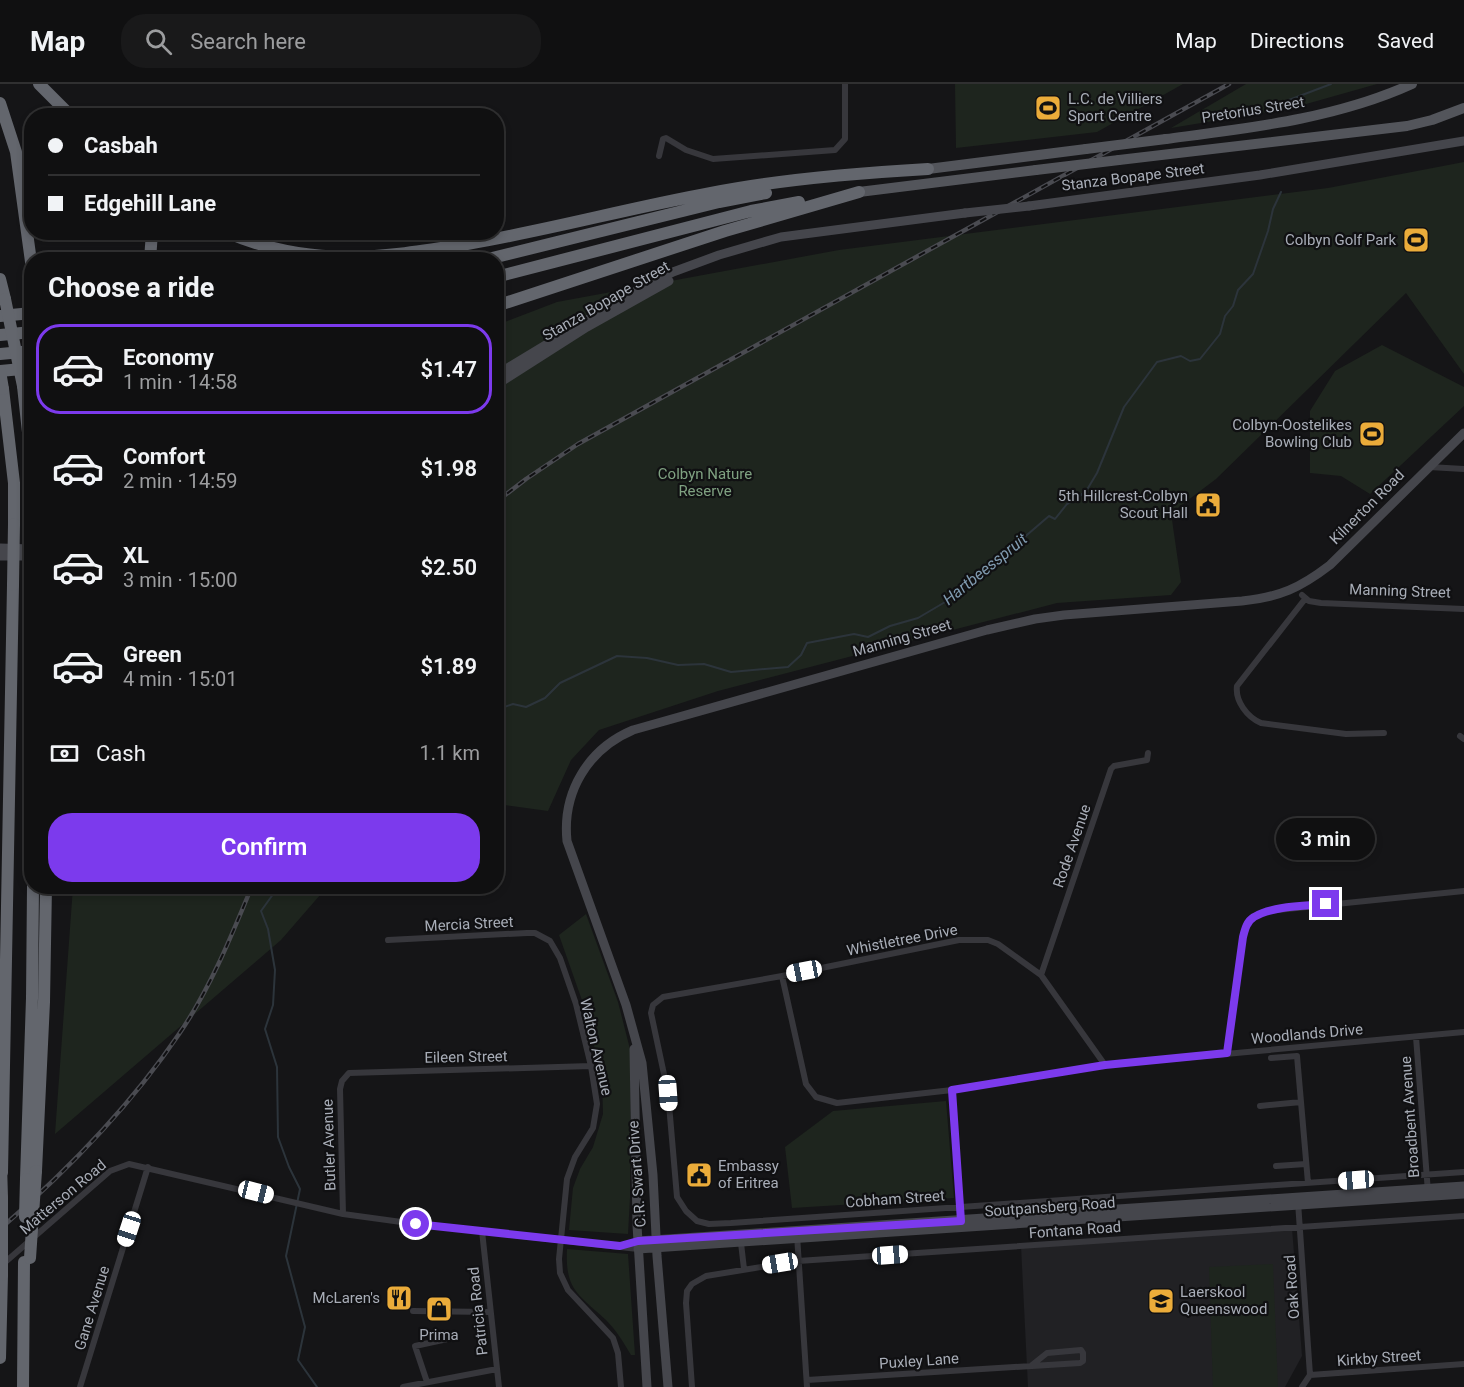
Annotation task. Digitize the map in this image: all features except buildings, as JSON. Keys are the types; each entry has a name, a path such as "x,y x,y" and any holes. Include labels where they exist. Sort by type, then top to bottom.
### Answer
{"highway":[{"path":"39,84 63,108"},
{"path":"0,103 16,152 24,210"},
{"path":"504,238 713,192 814,179 928,169"},
{"path":"504,255 741,197 928,169"},
{"path":"504,275 751,211 859,192"},
{"path":"504,303 725,231 859,192"},
{"path":"252,240 300,252"},
{"path":"415,252 494,240"},
{"path":"443,252 497,240"},
{"path":"0,279 24,395"},
{"path":"0,316 24,314"},
{"path":"0,335 24,333"},
{"path":"0,354 24,352"},
{"path":"0,1358 14,483 0,371 24,369"},
{"path":"31,1175 33,894"},
{"path":"23,1387 31,1175 44,1002 46,894"},
{"path":"0,1130 2,1173"}],"main road":[{"name":"Pretorius Street","path":"928,169 1286,122 1366,101 1412,84"},
{"path":"859,192 1407,126 1432,120 1464,108"},
{"name":"Stanza Bopape Street","path":"504,370 601,310 673,273 766,240 804,233 1260,175 1464,141"},
{"name":"Stanza Bopape Street","path":"504,380 587,327 667,282 717,261 804,233"},
{"name":"Kilnerton Road","path":"1285,593 1308,582 1330,565 1464,433"},
{"path":"0,548 24,549"},
{"path":"0,556 24,556"},
{"name":"Manning Street","path":"569,803 579,776 602,748 624,734 661,721 970,634 1035,619 1092,612 1253,600 1285,593"},
{"name":"C.R. Swart Drive","path":"569,803 566,826 572,858 617,980 642,1063 653,1175 668,1387"},
{"name":"C.R. Swart Drive","path":"633,1032 638,1245 647,1387"},
{"name":"Soutpansberg Road","path":"638,1245 1428,1192 1464,1186"},
{"name":"Soutpansberg Road","path":"1428,1192 1464,1194"},
{"name":"Soutpansberg Road","path":"657,1244 741,1243 797,1235"}],"street":[{"path":"659,156 663,139 666,138 686,150 713,159 835,150 845,139 845,84"},
{"path":"1429,467 1464,469"},
{"name":"Manning Street","path":"1384,733 1346,734 1261,723 1252,718 1239,700 1237,686 1303,597 1334,604 1464,609"},
{"name":"Rode Avenue","path":"1041,975 1111,769 1114,766 1137,764 1147,760 1148,753"},
{"path":"1227,1053 1243,937 1253,917 1267,911 1464,891"},
{"name":"Mercia Street","path":"388,940 535,933 550,941"},
{"name":"Whistletree Drive","path":"653,1005 663,997 975,939 998,944 1041,975 1105,1065"},
{"name":"Walton Avenue","path":"550,941 560,958 576,1004 591,1066 597,1104 596,1118 589,1136 573,1162 567,1179 559,1263 562,1280 570,1292 613,1338 618,1353 621,1387"},
{"name":"Woodlands Drive","path":"782,976 803,1077 809,1090 816,1097 837,1103 952,1090 1105,1065 1464,1032"},
{"name":"Cobham Street","path":"653,1005 651,1017 668,1093 676,1193 684,1209 697,1221 709,1224 1464,1172"},
{"name":"Broadbent Avenue","path":"1416,1037 1428,1192"},
{"path":"1270,1058 1298,1056 1308,1183"},
{"name":"Eileen Street","path":"344,1077 352,1072 591,1066"},
{"name":"Butler Avenue","path":"343,1214 340,1089 344,1077"},
{"path":"952,1090 961,1224"},
{"path":"1260,1106 1301,1102"},
{"name":"Matterson Road","path":"1,1271 110,1171 129,1164 343,1214 620,1246 629,1250 638,1245"},
{"path":"1276,1166 1306,1164"},
{"name":"Gane Avenue","path":"80,1387 148,1167"},
{"name":"Oak Road","path":"1298,1201 1310,1375"},
{"name":"Fontana Road","path":"692,1387 687,1291 703,1276 798,1261 1464,1216"},
{"name":"Patricia Road","path":"482,1231 499,1387"},
{"path":"797,1235 807,1384"},
{"path":"741,1243 744,1269"},
{"path":"413,1311 490,1312"},
{"path":"427,1382 415,1346 452,1338"},
{"name":"Puxley Lane","path":"807,1384 1032,1365 1082,1363 1083,1353 1080,1350 1047,1353 1032,1365"},
{"name":"Kirkby Street","path":"1310,1375 1464,1364"},
{"path":"403,1387 497,1369"},
{"path":"1302,1387 1310,1375"}],"shaded area":[{"name":"Laerskool Queenswood","path":"1292,1228 1302,1356 1285,1387 1028,1387 1021,1246"}],"green space":[{"name":"L.C. de Villiers Sport Centre","path":"955,84 1183,84 1097,132 956,148"},
{"path":"1246,84 1377,84 1292,108 1171,128"},
{"name":"Colbyn Nature Reserve","path":"1464,162 1464,374 1406,293 1216,479 1171,513 1181,582 1171,595 1057,603 718,691 599,730 571,760 548,811 504,805 504,322 557,302 839,250 1328,188"},
{"name":"Colbyn-Oostelikes Bowling Club","path":"1382,345 1464,387 1464,406 1370,494 1341,476 1310,473 1310,411 1335,371"},
{"path":"72,894 321,894 281,940 55,1134"},
{"path":"586,914 618,1002 631,1053 628,1234 569,1230 573,1188 580,1169 593,1147 603,1114 602,1077 584,1006 559,935"},
{"path":"946,1101 954,1198 792,1208 785,1147 833,1111"},
{"path":"567,1249 628,1254 635,1355 631,1355 610,1324 575,1290 568,1274"},
{"path":"1273,1264 1278,1387 1213,1387 1209,1267"}],"waterway":[{"path":"1289,100 1331,84"},
{"name":"Hartbeesspruit","path":"504,707 513,704 526,707 545,698 560,683 617,656 647,658 678,665 704,664 731,672 788,667 801,655 807,643 854,634 868,637 890,626 918,618 957,595 1049,516 1055,519 1067,504 1078,498 1088,488 1097,473 1124,407 1157,362 1181,356 1190,361 1200,359 1220,334 1225,316 1233,306 1238,290 1253,274 1273,209 1281,192"},
{"path":"273,894 261,911 268,929 275,970 273,1005 265,1029 277,1067 278,1137 300,1189 286,1256 305,1327 298,1360 317,1387"}],"railway":[{"path":"504,496 578,444 1229,84"},
{"path":"0,1229 96,1138 160,1061 190,1017 210,981 249,894"}],"place":[{"name":"L.C. de Villiers Sport Centre","path":"1048,108"},
{"name":"Colbyn Golf Park","path":"1416,240"},
{"name":"Colbyn-Oostelikes Bowling Club","path":"1372,434"},
{"name":"5th Hillcrest-Colbyn Scout Hall","path":"1208,505"},
{"name":"Embassy of Eritrea","path":"699,1175"},
{"name":"McLaren's","path":"399,1298"},
{"name":"Laerskool Queenswood","path":"1161,1301"},
{"name":"Prima","path":"439,1309"}],"route":[{"path":"416,1224 620,1246 638,1241 961,1221 952,1090 1105,1065 1227,1053 1244,930 1248,923 1253,917 1267,911 1326,904"}]}
